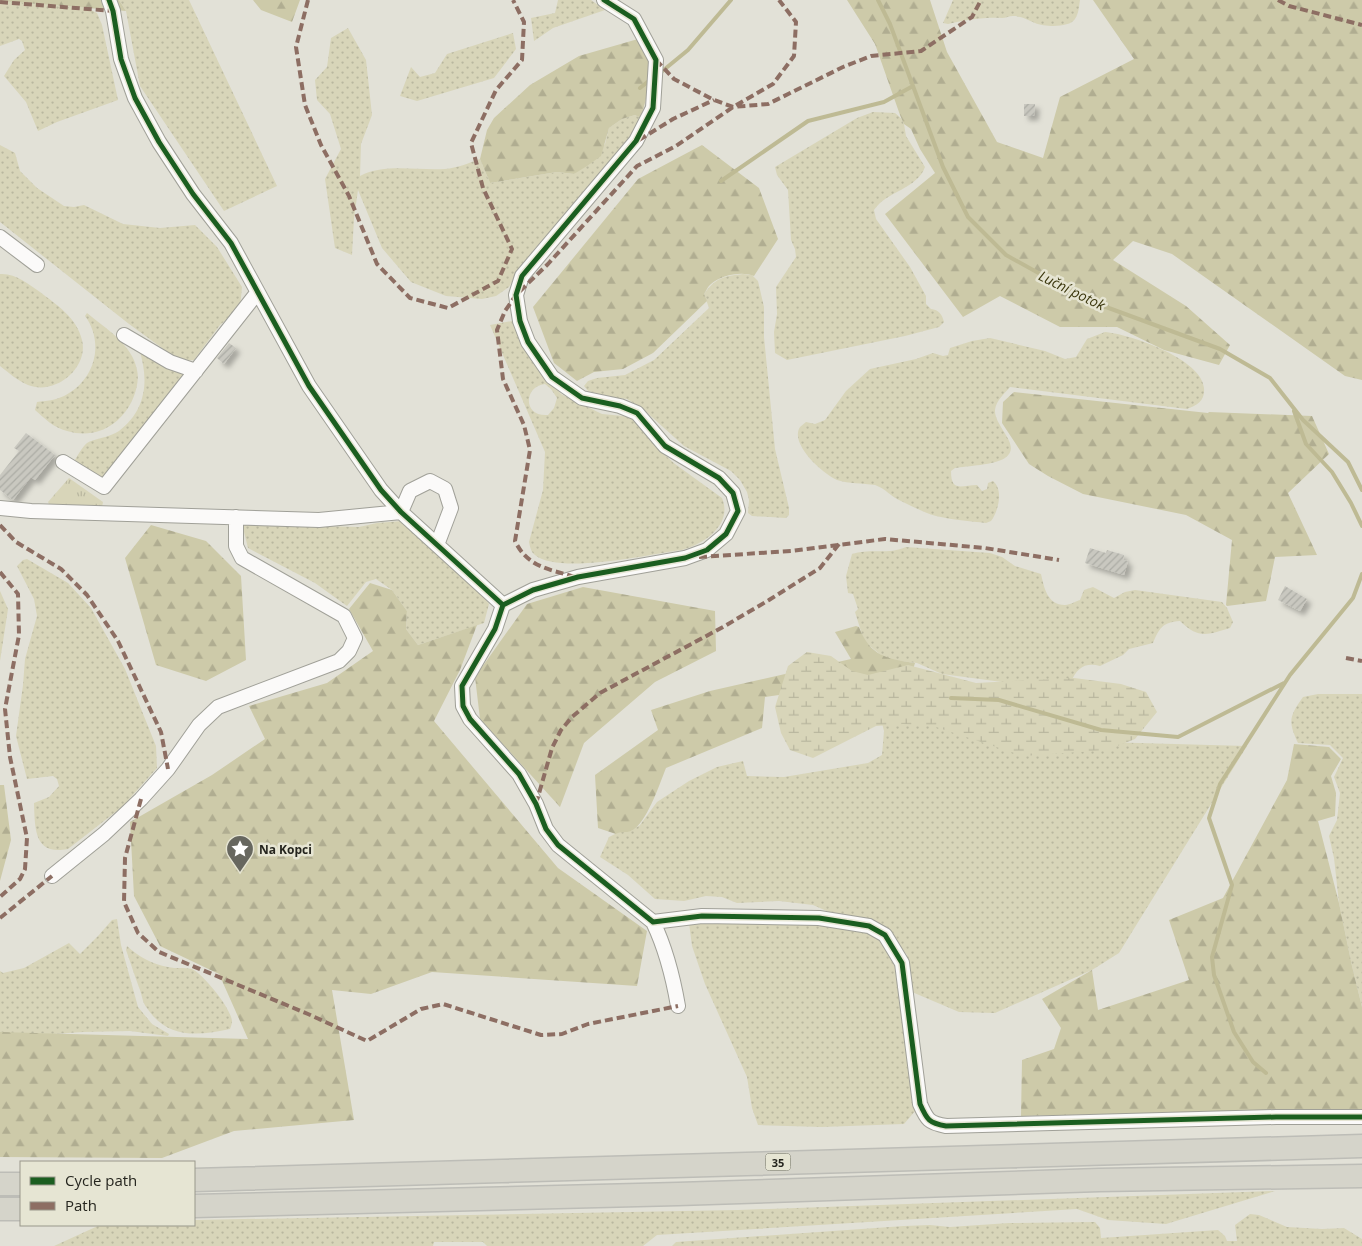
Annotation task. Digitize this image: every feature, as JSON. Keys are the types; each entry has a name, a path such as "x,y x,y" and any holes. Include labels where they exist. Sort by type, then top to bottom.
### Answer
{"highway":[{"name":"35","path":"195,1180 1362,1146"},
{"path":"195,1206 678,1194 1099,1180 1362,1176"},
{"path":"0,1184 20,1184"},
{"path":"0,1209 20,1209"}],"street":[{"path":"109,0 113,11 121,59 135,98 193,194 230,242 309,386 381,490 401,512 503,605"},
{"path":"604,0 634,20 656,60 653,108 636,142 522,276 516,295 520,320 528,342 552,376 582,398 620,406 637,413 665,446 719,478 733,493 738,511 726,534 707,550 684,558 578,577 533,590 503,605 495,629 462,686 463,706 470,719 519,774 536,804 546,829 558,845 653,922 661,937 672,971 678,1006"},
{"path":"0,237 37,265"},
{"path":"63,462 104,486 257,293"},
{"path":"124,335 170,362 196,371"},
{"path":"401,512 410,491 423,484 430,481 445,489 450,508 437,545"},
{"path":"0,508 24,511 319,520 401,512"},
{"path":"52,876 104,834 141,800 200,725 218,707 339,661 349,651 355,638 344,616 242,558 236,546 236,518"},
{"path":"653,922 702,916 819,918 869,926 885,935 902,963 920,1104 932,1123 946,1126 1276,1117 1362,1117"}],"green space":[{"path":"119,0 189,0 277,186 224,211 140,86 126,11"},
{"path":"119,0 126,11 0,1"},
{"path":"253,0 300,0 292,22 261,10"},
{"path":"558,0 591,0 605,10 553,28 534,41 531,18 555,13"},
{"path":"847,0 930,0 947,52 997,142 1043,158 1060,97 1134,59 1093,0 1362,0 1362,380 1345,376 1172,254 1133,241 1113,260 1186,306 1230,345 1219,365 1164,350 1117,327 1060,327 1000,296 963,317 885,214 935,173 920,149 911,129 904,124 875,44"},
{"path":"953,0 1080,0 1078,12 1072,22 1050,26 1013,16 943,23"},
{"path":"0,1 87,8 97,13 102,25 118,100 57,122 38,131 26,102 4,76 14,60 25,50 22,41 19,39 0,46"},
{"path":"348,28 366,60 372,115 361,144 360,176 380,170 402,168 449,168 480,159 490,183 557,172 574,174 605,144 609,128 622,119 635,115 641,118 637,130 558,226 537,246 518,270 509,287 496,296 482,299 446,296 411,282 382,248 358,190 352,255 335,248 325,179 341,149 330,114 317,100 315,80 327,67 331,38"},
{"path":"513,33 516,49 494,78 417,101 400,96 411,67 420,77 435,73 447,54"},
{"path":"638,39 649,57 647,95 641,118 635,115 622,119 609,128 601,156 574,174 557,172 490,183 480,159 487,130 494,118 530,85 579,56"},
{"path":"873,112 895,113 902,119 906,136 925,167 915,180 886,198 874,210 876,219 910,267 926,296 926,304 931,309 940,313 944,322 939,327 905,336 787,360 775,353 776,287 796,257 791,240 788,190 777,175 775,167 857,118"},
{"path":"0,145 15,153 20,171 37,188 64,206 84,205 123,224 160,228 195,225 217,247 242,287 240,308 220,325 194,360 180,361 129,324 0,222"},
{"path":"702,145 759,188 778,239 754,276 744,274 732,275 720,278 710,285 704,294 707,301 653,353 623,369 594,372 577,381 554,363 533,307 638,179"},
{"path":"0,274 17,277 40,292 59,307 76,325 82,340 83,350 75,369 59,383 49,387 28,385 0,366"},
{"path":"743,274 752,275 758,281 764,307 764,337 775,449 789,508 789,515 786,518 752,516 748,513 749,500 747,492 740,480 731,471 684,446 643,409 627,399 609,397 588,391 584,386 588,381 597,378 625,375 654,360 709,308 704,294 712,284 725,277"},
{"path":"87,313 124,345 134,361 138,380 129,406 116,422 98,431 78,433 58,428 35,410 37,402 64,396 75,389 90,371 94,361 95,338 85,316"},
{"path":"512,321 530,355 561,394 602,414 633,419 645,429 656,447 675,464 722,498 724,516 715,532 700,543 682,550 606,562 564,563 547,561 535,555 529,542 543,490 545,452 490,325","holes":["545,384 557,398 554,408 548,415 534,411 530,407 529,401 533,390"]},
{"path":"1105,332 1147,343 1178,358 1191,367 1200,377 1204,388 1202,399 1187,409 1010,387 999,401 995,410 999,423 1009,442 1010,453 1005,458 995,462 955,468 951,471 953,482 958,486 977,485 982,491 987,489 988,483 993,481 996,485 999,495 998,507 991,521 986,523 936,516 897,499 875,485 837,480 824,472 809,458 799,442 798,434 800,427 806,422 815,424 825,420 846,391 870,369 916,359 933,353 943,356 948,355 950,348 990,338 1045,351 1065,359 1076,357 1087,339"},
{"path":"139,349 185,373 101,480 73,463 87,443 119,431 135,414 140,404 144,383 144,372"},
{"path":"1014,392 1208,413 1312,416 1329,454 1288,493 1317,555 1275,557 1266,601 1227,606 1232,540 1186,515 1083,494 1029,464 1002,423 1003,402"},
{"path":"69,478 103,502 101,512 50,506 48,502"},
{"path":"402,521 477,588 489,604 484,623 418,645 406,629 407,611 392,590 376,579 366,582 347,606 315,583 248,548 242,524 359,527"},
{"path":"151,525 206,541 241,576 246,660 206,681 156,665 125,558"},
{"path":"906,547 990,553 1002,557 1015,566 1041,574 1043,584 1050,599 1059,604 1067,605 1080,600 1084,590 1093,587 1114,598 1125,592 1135,590 1222,602 1233,622 1230,628 1209,634 1192,631 1180,621 1169,623 1159,630 1153,643 1129,649 1123,655 1100,666 1090,665 1082,667 1071,682 1002,682 942,674 917,663 890,660 864,641 855,612 858,609 853,594 848,593 846,576 852,554 866,551 893,551"},
{"path":"27,559 68,583 91,608 125,669 156,746 157,768 122,807 68,849 57,850 48,848 39,838 36,831 34,803 49,797 59,786 57,779 53,776 27,779 16,736 25,659 37,616 34,599 17,566"},
{"path":"370,583 392,590 407,611 406,629 418,645 477,625 460,670 434,721 558,868 647,931 637,986 432,972 371,994 332,990 354,1120 234,1131 162,1158 0,1157 0,1032 248,1039 219,974 160,946 134,896 130,822 212,775 265,739 249,706 327,683 373,651 349,609"},
{"path":"583,587 715,611 716,651 655,682 584,743 560,807 480,719 475,677 527,604"},
{"path":"0,591 8,609 0,661"},
{"path":"856,626 859,627 863,637 874,650 896,660 915,663 911,676 765,697 762,728 666,768 652,803 637,827 631,831 616,834 598,828 595,775 658,730 651,710 710,691 851,659 835,632"},
{"path":"807,652 831,656 852,671 868,675 908,665 976,683 1074,678 1121,684 1146,692 1157,712 1135,739 1107,750 1023,756 933,726 903,724 876,726 813,758 790,750 781,733 775,707 788,666"},
{"path":"1318,694 1362,694 1362,1007 1339,903 1334,858 1329,836 1337,820 1340,793 1334,777 1343,758 1330,745 1298,743 1291,724 1295,710 1303,697"},
{"path":"880,715 1102,742 1247,746 1119,953 1092,970 995,1013 959,1012 912,992 907,955 885,926 861,918 829,912 813,905 779,901 737,903 722,897 706,896 684,901 655,899 628,875 600,857 609,837 621,831 631,831 640,825 657,802 689,781 717,767 743,761 747,776 784,777 868,763 882,755 884,731"},
{"path":"1294,744 1329,747 1341,759 1331,776 1336,793 1335,816 1318,821 1339,903 1362,1007 1362,1109 1021,1116 1022,1060 1054,1049 1061,1028 1042,999 1092,970 1098,1010 1189,980 1169,920 1223,898 1287,780"},
{"path":"0,785 4,785 11,840 0,881"},
{"path":"117,919 121,945 138,1007 152,1024 169,1034 168,1036 130,1031 53,1034 0,1033 0,971 3,973 24,968 69,943 80,954 112,920"},
{"path":"689,923 811,923 853,927 879,938 891,953 898,971 916,1110 904,1124 822,1127 758,1125 752,1108 747,1077 705,984 692,946"},
{"path":"127,946 136,954 151,962 171,968 192,969 197,972 216,992 227,1008 232,1021 230,1029 195,1034 184,1033 164,1025 155,1018 144,1004 126,950"},
{"path":"1275,1191 1166,1224 1108,1220 1077,1209 657,1235 643,1246 487,1246 483,1242 434,1242 433,1246 54,1246 98,1226 195,1226 195,1220 738,1210"},
{"path":"1250,1214 1259,1215 1287,1227 1344,1228 1362,1239 1362,1246 672,1246 676,1242 904,1226 930,1225 950,1227 1009,1223 1095,1222 1100,1228 1101,1238 1218,1230 1225,1236 1227,1241 1237,1241 1235,1225"}],"building":[{"path":"1024,104 1035,104 1034,116 1024,116"},
{"path":"229,343 236,348 224,364 217,358"},
{"path":"26,433 55,455 35,480 31,477 13,500 0,490 0,475 19,451 14,448"},
{"path":"1090,548 1106,553 1107,550 1124,555 1123,560 1128,561 1124,575 1085,563"},
{"path":"1285,586 1307,599 1300,611 1278,600"}],"waterway":[{"path":"660,73 688,50 731,0"},
{"name":"Luční potok","path":"878,0 890,24 943,167 968,217 1006,255 1087,300 1220,349 1270,378 1303,420 1348,462 1362,490"},
{"path":"640,88 650,80"},
{"path":"721,181 808,121 884,102 913,86"},
{"path":"1294,411 1306,444 1332,472 1351,503 1362,526"},
{"path":"1266,1073 1253,1062 1234,1032 1214,975 1212,957 1232,885 1209,818 1220,784 1290,675 1353,598 1362,574"},
{"path":"951,698 999,700 1101,730 1178,737 1284,683"}],"marked path":[{"path":"308,0 296,47 305,105 321,145 349,196 377,264 410,298 448,308 498,281 512,249 483,188 471,143 496,90 522,60 524,22 513,0"},
{"path":"575,577 548,569 533,562 526,557 515,541 530,450 524,425 503,379 497,330 505,311 516,295 548,264 637,166 676,146 733,107 773,84 794,56 796,22 779,0"},
{"path":"656,60 674,79 714,100 733,107 768,104 843,67 871,56 921,51 972,17 981,0"},
{"path":"1278,0 1289,6 1362,25"},
{"path":"0,2 113,11"},
{"path":"639,140 673,119 714,100"},
{"path":"0,525 16,542 61,569 87,595 118,641 161,732 168,769"},
{"path":"699,557 791,551 885,539 985,548 1059,560"},
{"path":"536,804 552,748 561,730 572,717 600,693 723,627 820,568 839,544"},
{"path":"0,572 18,594 19,635 5,709 10,757 27,838 25,869 20,879 0,897"},
{"path":"1346,658 1362,661"},
{"path":"141,799 125,858 124,902 138,933 159,952 308,1014 367,1041 421,1009 443,1004 541,1035 562,1034 588,1024 678,1006"},
{"path":"0,918 52,876"}],"cycle path":[{"path":"109,0 113,11 121,59 135,98 159,142 193,194 231,243 309,386 381,490 401,512 503,605"},
{"path":"604,0 634,19 656,60 653,108 636,141 522,276 516,295 520,321 528,342 552,377 582,398 620,406 637,413 665,446 719,478 733,493 738,511 726,534 707,550 685,558 578,577 533,590 503,605 495,629 462,686 463,706 470,719 519,774 536,804 546,829 558,845 653,922 702,916 819,918 869,926 885,935 902,963 920,1104 929,1120 936,1124 946,1126 1276,1117 1362,1117"}],"place":[{"name":"Na Kopci","path":"240,873"}]}
